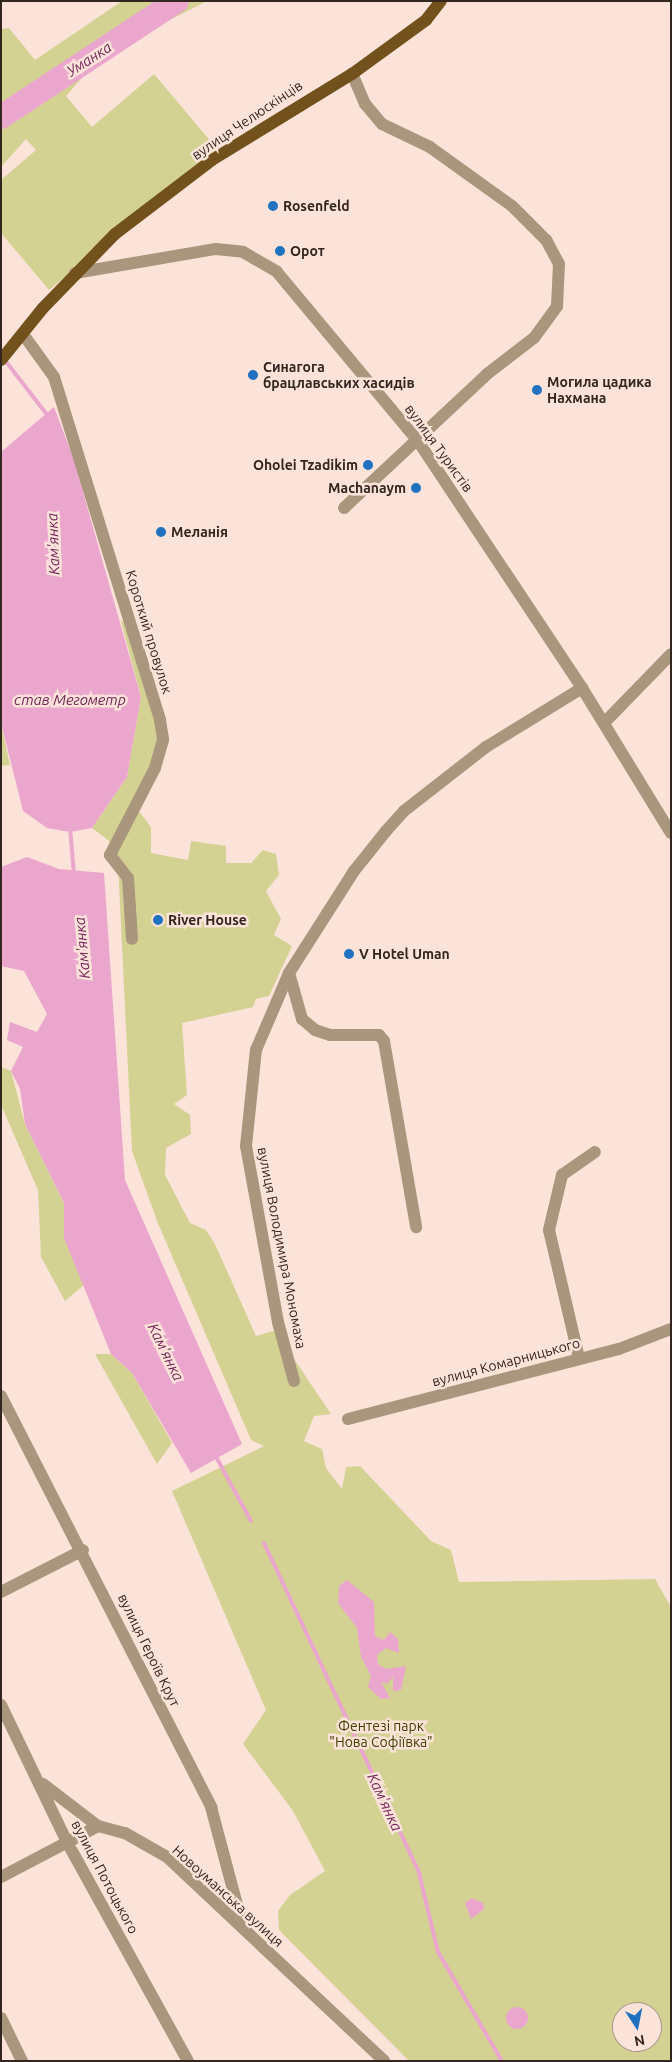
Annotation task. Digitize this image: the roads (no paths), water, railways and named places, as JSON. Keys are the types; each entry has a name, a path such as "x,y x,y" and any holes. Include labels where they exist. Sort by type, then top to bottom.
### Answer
{"main road":[{"name":"вулиця Челюскінців","path":"1,360 75,273 115,234 212,160 352,74 426,20 441,1"}],"street":[{"path":"344,508 418,441 487,374 534,338 557,306 559,264 546,240 512,206 430,146 382,124 366,104 352,74"},
{"name":"вулиця Туристів","path":"75,273 165,254 216,249 243,252 277,272 418,441 582,688 671,833"},
{"name":"Короткий провулок","path":"19,339 54,377 160,720 163,740 155,768 110,855 128,878 132,938"},
{"path":"604,723 671,654"},
{"name":"вулиця Володимира Мономаха","path":"294,1381 278,1322 246,1146 256,1050 289,973 354,871 404,811 486,748 582,688"},
{"path":"289,973 302,1019 315,1030 330,1035 379,1035 384,1041 416,1227"},
{"path":"580,1358 549,1230 562,1175 595,1152"},
{"name":"вулиця Комарницького","path":"348,1419 620,1349 671,1329"},
{"name":"вулиця Героїв Крут","path":"1,1396 82,1550 211,1807 243,1927"},
{"path":"1,1592 82,1550"},
{"name":"вулиця Потоцького","path":"1,1704 40,1782 67,1842 188,2061"},
{"path":"1,1877 98,1826 40,1782"},
{"name":"Новоуманська вулиця","path":"98,1826 125,1833 167,1858 243,1927 384,2061"},
{"path":"1,2018 22,2061"}],"water":[{"name":"став Мегометр","path":"54,407 74,460 141,697 127,777 92,828 70,832 47,828 23,811 1,723 1,452"},
{"path":"27,857 59,869 104,873 125,1180 242,1444 191,1473 132,1373 111,1354 64,1238 64,1203 25,1124 20,1089 11,1071 23,1047 7,1040 10,1022 37,1032 47,1014 24,971 1,966 1,867"},
{"path":"347,1580 374,1602 375,1636 384,1640 390,1632 398,1639 399,1653 386,1648 377,1655 378,1664 386,1669 406,1666 401,1690 393,1691 393,1677 387,1684 381,1682 390,1698 381,1699 368,1687 371,1676 361,1657 357,1628 338,1603 339,1586"},
{"path":"472,1898 483,1903 484,1909 471,1919 465,1903"},
{"path":"517,2007 525,2010 528,2018 525,2026 517,2029 509,2026 506,2018 509,2010"}],"waterway":[{"name":"Уманка","path":"1,117 177,1"},
{"name":"Кам'янка","path":"4,359 48,416"},
{"name":"Кам'янка","path":"70,827 74,875"},
{"name":"Кам'янка","path":"215,1455 251,1521"},
{"name":"Кам'янка","path":"264,1543 419,1873 438,1952 502,2061"}],"place":[{"name":"Rosenfeld","path":"273,206"},
{"name":"Орот","path":"280,251"},
{"name":"Синагога брацлавських хасидів","path":"253,375"},
{"name":"Могила цадика Нахмана","path":"537,390"},
{"name":"Oholei Tzadikim","path":"368,465"},
{"name":"Machanaym","path":"416,488"},
{"name":"Меланія","path":"161,532"},
{"name":"River House","path":"158,920"},
{"name":"V Hotel Uman","path":"349,954"}],"park label":[{"name":"Фентезі парк \"Нова Софіївка\"","path":"381,1734"}]}
